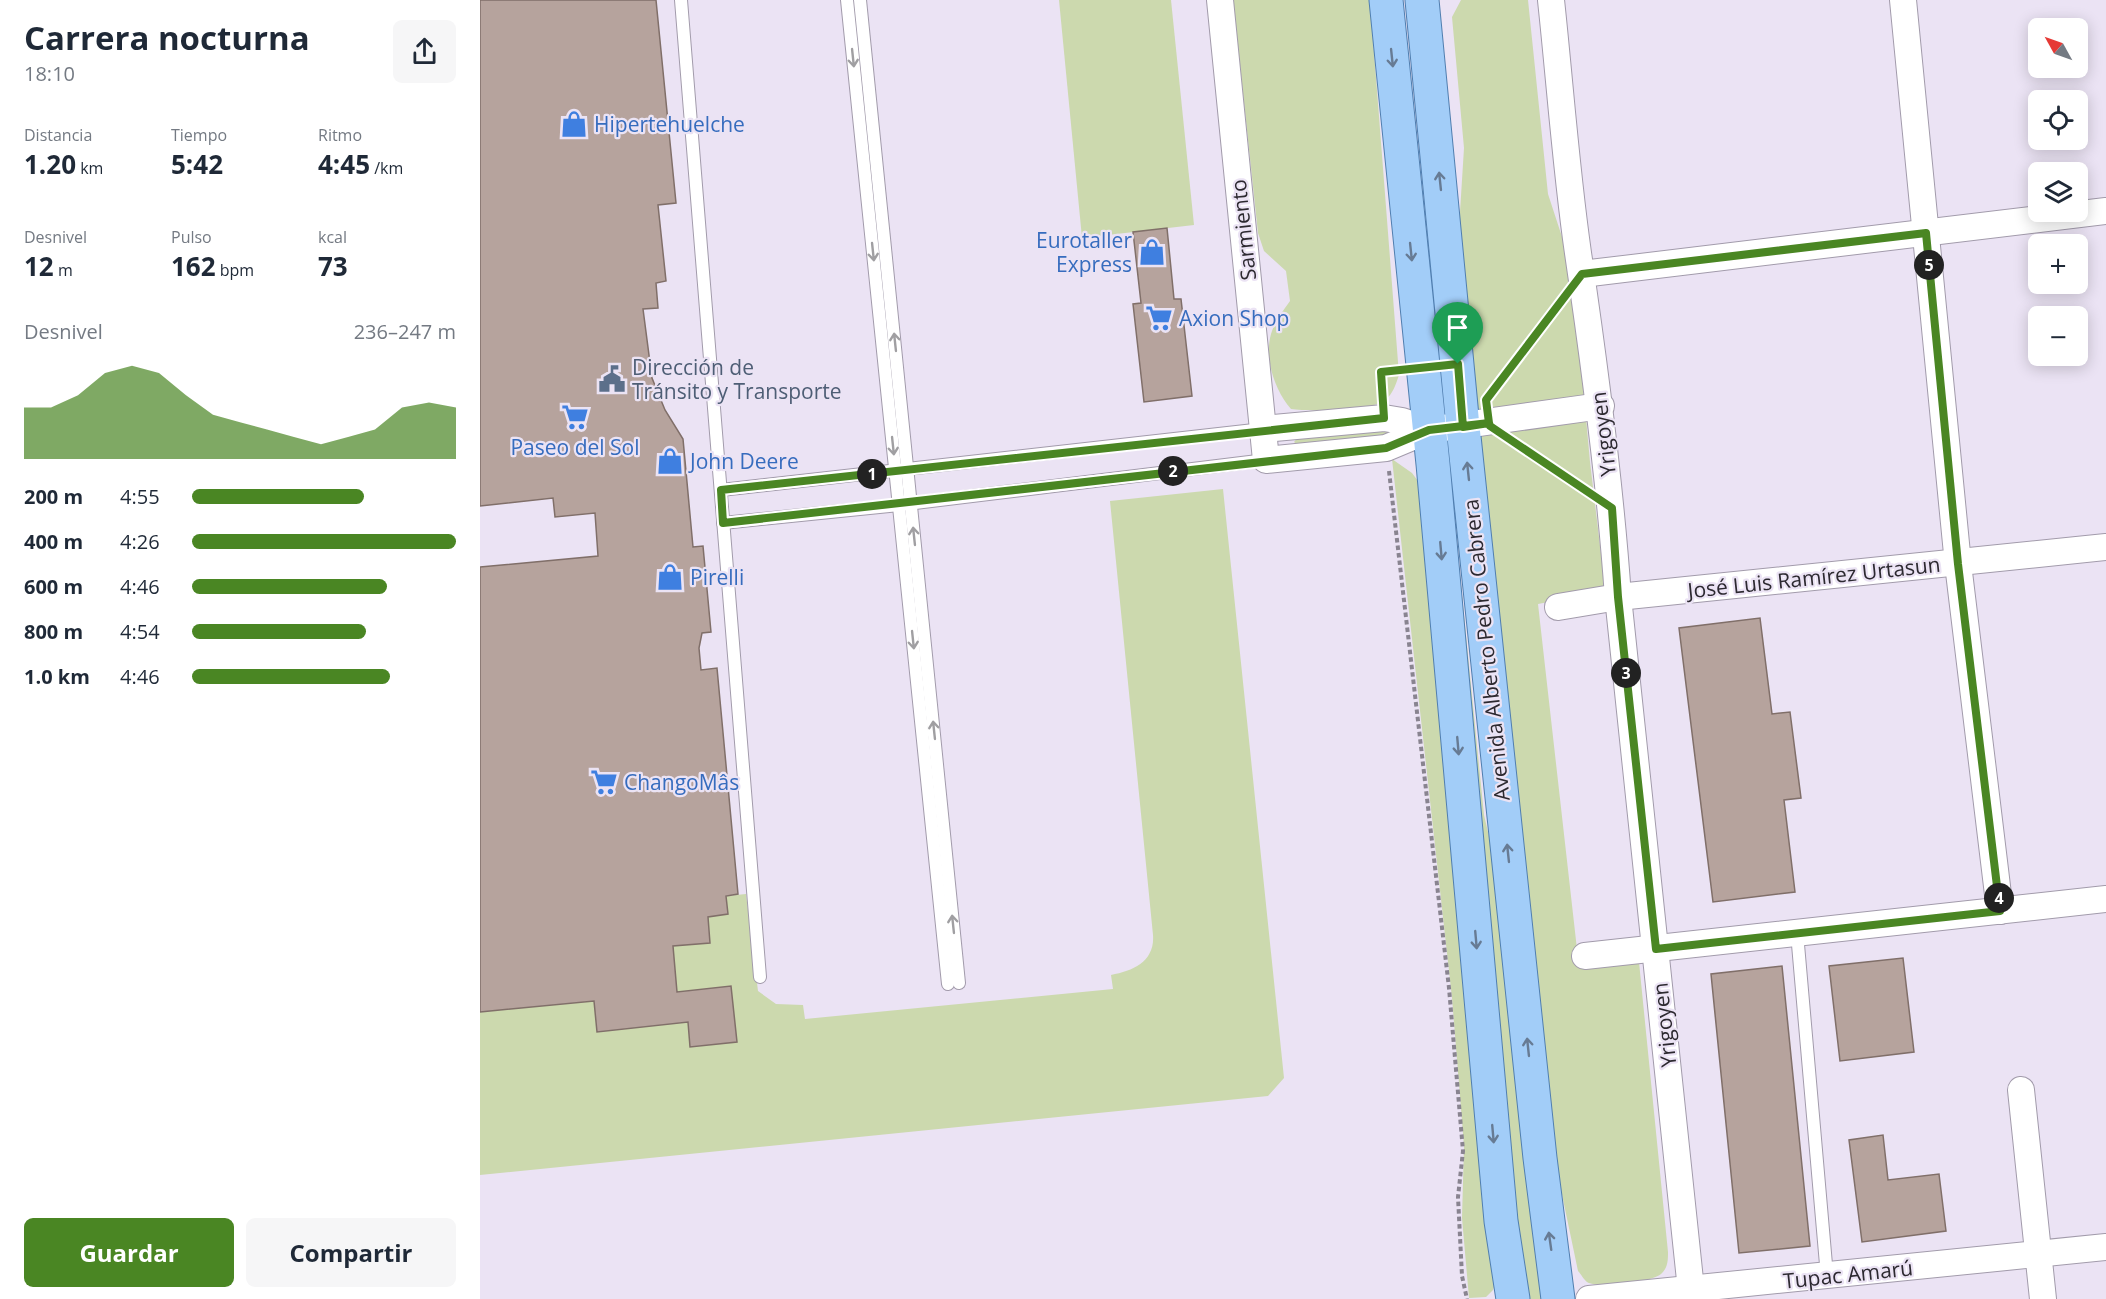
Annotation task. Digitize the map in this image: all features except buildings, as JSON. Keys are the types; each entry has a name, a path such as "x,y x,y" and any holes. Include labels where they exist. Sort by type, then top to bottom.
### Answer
{"main road":[{"name":"Avenida Alberto Pedro Cabrera","path":"1386,0 1429,430 1499,1201 1513,1299"},
{"name":"Avenida Alberto Pedro Cabrera","path":"1422,0 1476,425 1545,1205 1558,1299"}],"street":[{"name":"Sarmiento","path":"1220,0 1266,460"},
{"name":"Yrigoyen","path":"1551,0 1582,274 1601,406 1612,508 1618,597 1692,1294"},
{"path":"1903,0 1958,564 2000,911"},
{"path":"1582,274 2106,212"},
{"path":"1266,460 1386,448 1429,430 1601,406"},
{"path":"1263,429 1384,418 1429,430"},
{"name":"José Luis Ramírez Urtasun","path":"1558,607 1618,597 1958,564 2106,547"},
{"path":"1585,956 2106,899"},
{"path":"2020,1090 2043,1299"},
{"name":"Tupac Amarú","path":"1589,1299 1692,1294 1827,1276 2106,1247"}],"lane":[{"path":"681,0 760,977"},
{"path":"847,0 902,471"},
{"path":"860,0 905,504 954,983"},
{"path":"721,490 1263,429"},
{"path":"723,523 905,504 1266,460"},
{"path":"1797,933 1827,1276"}],"path":[{"path":"1582,274 1486,400 1476,425 1490,426 1612,508"},
{"path":"1384,418 1381,372 1423,368"},
{"path":"1386,448 1449,988 1462,1151 1458,1197 1462,1276 1467,1299"}],"green space":[{"path":"1059,0 1171,0 1194,225 1082,238"},
{"path":"1233,0 1370,0 1399,375 1389,396 1377,404 1335,410 1291,409 1280,393 1272,374 1269,354 1271,334 1279,316 1290,301 1286,271 1264,251 1258,233"},
{"path":"1461,0 1528,0 1548,194 1564,243 1578,330 1603,587 1595,593 1538,604 1579,967 1639,962 1668,1258 1661,1274 1647,1280 1625,1284 1593,1284 1586,1281 1578,1271 1560,1185 1530,933 1459,228 1464,148 1452,17"},
{"path":"1387,427 1395,432 1388,437 1299,446 1294,442 1299,436"},
{"path":"1448,455 1484,815 1503,896 1546,1299 1529,1299 1518,1225"},
{"path":"1392,459 1412,473 1421,485 1496,1281 1493,1290 1486,1297 1469,1298 1462,1218 1464,1146 1452,998"},
{"path":"1223,489 1284,1078 1268,1096 480,1175 480,1012 594,1001 597,1032 688,1022 691,1047 737,1042 731,986 677,992 673,946 710,942 708,917 728,914 726,896 746,894 758,991 776,1004 803,1005 805,1019 1113,989 1111,975 1128,971 1147,958 1151,952 1153,935 1110,501"}],"place":[{"name":"Hipertehuelche","path":"574,124"},
{"name":"Eurotaller Express","path":"1152,252"},
{"name":"Axion Shop","path":"1159,318"},
{"name":"Dirección de Tránsito y Transporte","path":"612,379"},
{"name":"Paseo del Sol","path":"575,417"},
{"name":"John Deere","path":"670,461"},
{"name":"Pirelli","path":"670,577"},
{"name":"ChangoMâs","path":"604,782"}],"route":[{"path":"1458,364 1381,372 1384,418 1189,437 721,490 723,523 899,505 1266,460 1386,448 1397,446 1429,430 1463,427 1489,423 1490,426 1612,508 1618,597 1656,949 2000,911 1958,564 1926,233 1582,274 1486,400 1489,423 1463,427 1458,364"}]}
